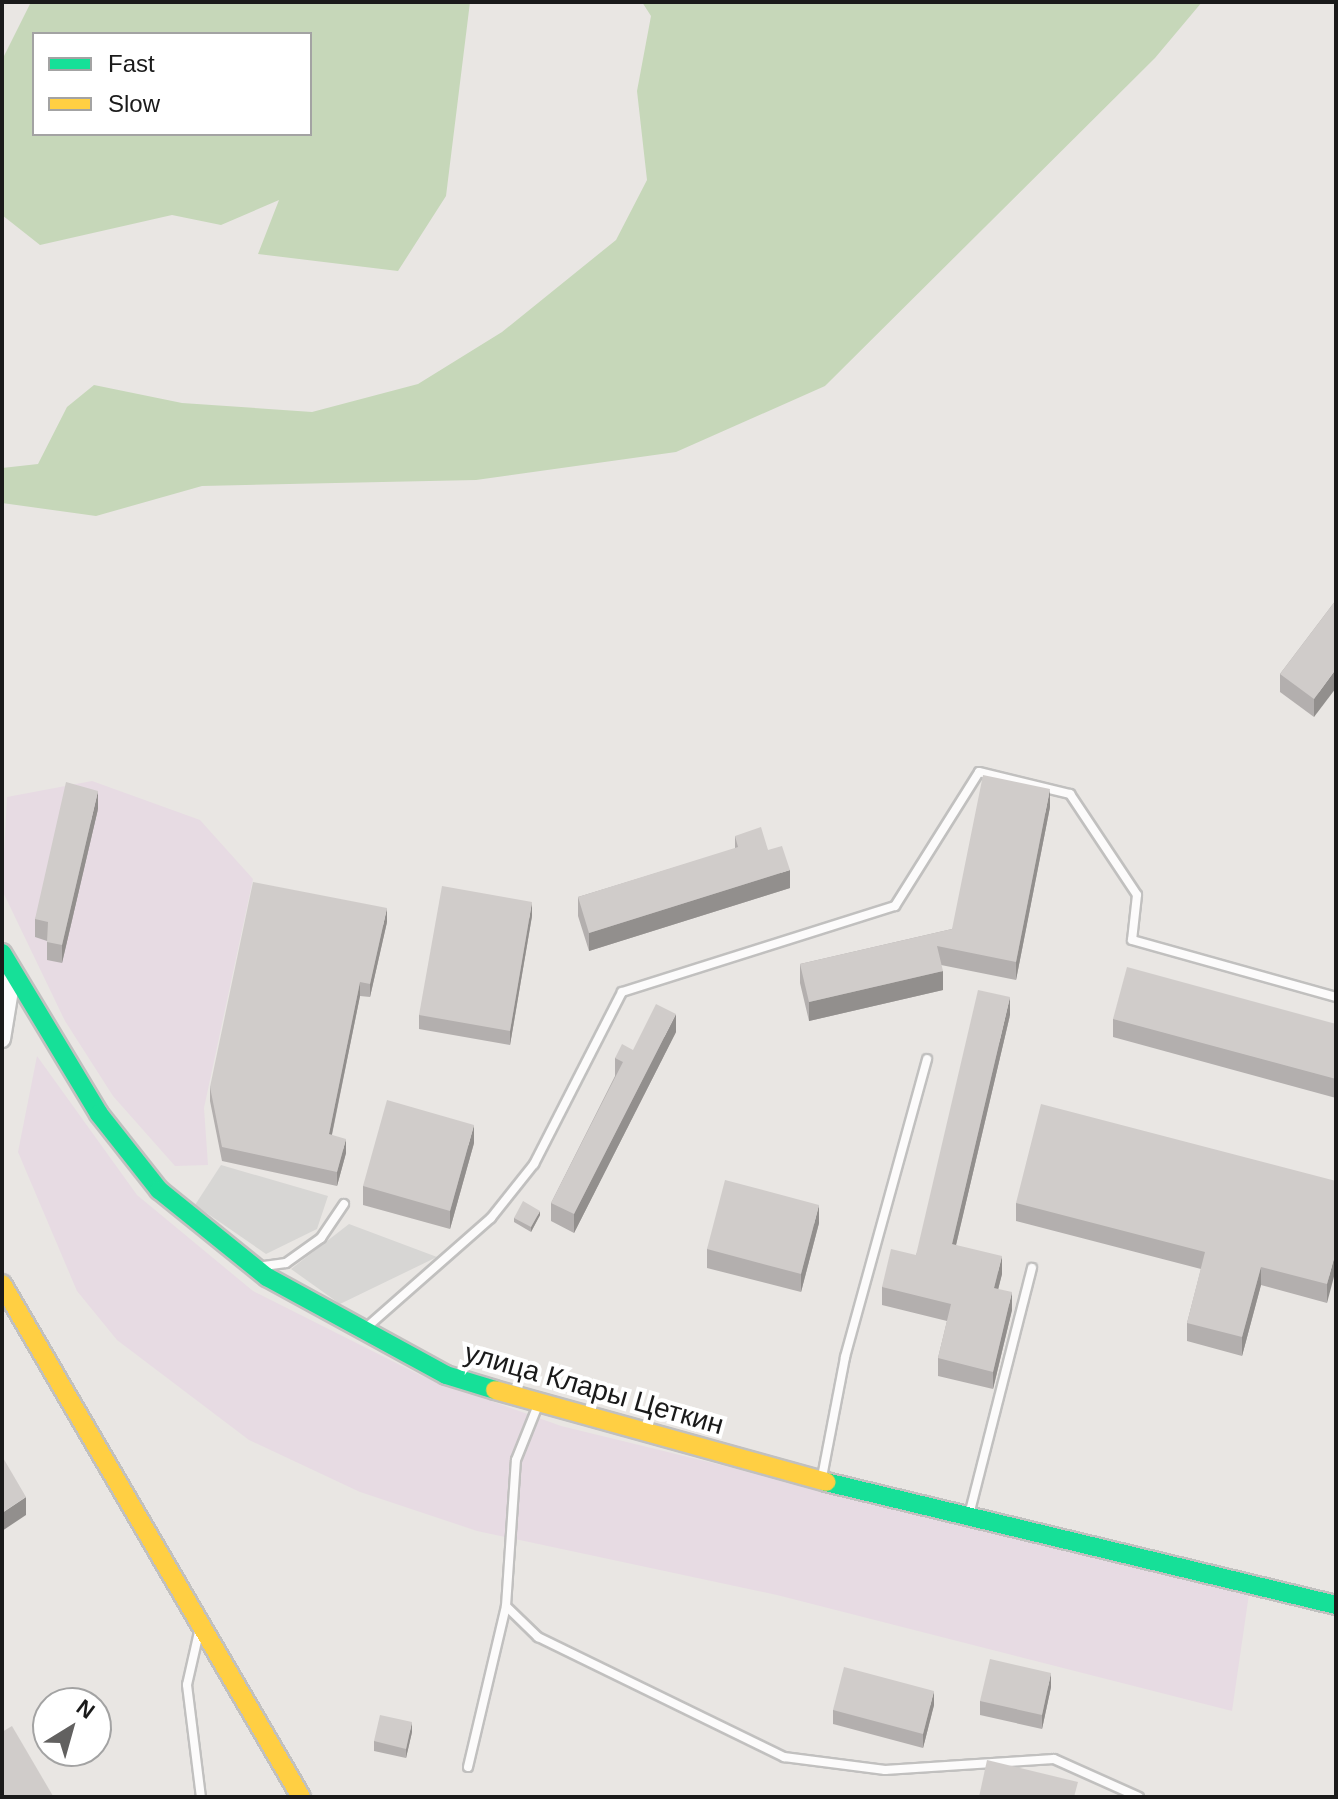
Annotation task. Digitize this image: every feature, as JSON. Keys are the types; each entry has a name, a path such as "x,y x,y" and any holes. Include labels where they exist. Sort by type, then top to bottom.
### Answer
{"street":[{"name":"улица Клары Цеткин","path":"2,953 99,1114 159,1190 256,1268 446,1375 821,1480 1336,1605"},
{"path":"2,1039 13,972"},
{"path":"2,1284 200,1629 301,1797"}],"lane":[{"path":"363,1330 491,1218 534,1164 622,992 895,906 979,772 1070,794 1137,895 1132,940 1336,997"},
{"path":"821,1480 845,1357 927,1059"},
{"path":"256,1268 298,1255 321,1238 344,1204"},
{"path":"969,1516 1032,1268"},
{"path":"468,1767 506,1606 516,1460 538,1403"},
{"path":"506,1606 538,1637 784,1757 885,1770 1054,1759 1139,1797"},
{"path":"200,1629 187,1685 201,1797"}],"shaded area":[{"path":"92,781 200,820 253,879 204,1108 208,1165 175,1166 113,1096 65,1021 2,890 7,797"},
{"path":"37,1056 137,1195 253,1291 422,1376 561,1426 1249,1594 1232,1711 777,1595 477,1531 360,1492 249,1440 117,1340 77,1291 18,1152"},
{"path":"221,1165 328,1196 317,1229 266,1254 195,1205"},
{"path":"349,1224 437,1257 340,1304 291,1269"}],"green space":[{"path":"31,2 470,2 446,196 398,271 258,254 279,200 221,225 172,215 40,245 2,215 2,60"},
{"path":"642,2 1202,2 1155,58 825,386 676,452 476,480 202,486 96,516 2,503 2,468 38,464 67,407 94,385 182,403 312,412 418,384 502,332 616,240 647,180 637,91 651,16"}],"building":[{"path":"1336,600 1336,669 1314,699 1280,674"},
{"path":"983,775 1050,789 1016,962 937,946 943,971 809,1002 800,964 952,929"},
{"path":"66,782 98,791 62,945 47,942 48,922 35,919"},
{"path":"761,827 768,850 782,846 790,870 589,933 578,897 738,847 735,836"},
{"path":"253,882 387,908 370,984 360,982 329,1134 346,1139 337,1172 222,1147 210,1087"},
{"path":"442,886 532,902 510,1031 419,1015"},
{"path":"1127,967 1336,1024 1336,1079 1113,1019"},
{"path":"978,990 1010,997 952,1244 1002,1256 994,1288 1012,1292 993,1372 938,1358 951,1304 882,1287 891,1249 916,1255"},
{"path":"656,1004 676,1014 574,1214 551,1203 623,1062 615,1058 622,1044 633,1050"},
{"path":"387,1100 474,1125 450,1211 363,1186"},
{"path":"1041,1104 1336,1181 1336,1251 1327,1284 1261,1267 1242,1337 1187,1323 1205,1252 1016,1203"},
{"path":"725,1180 819,1205 801,1274 707,1249"},
{"path":"523,1201 540,1211 531,1227 514,1218"},
{"path":"2,1456 26,1497 2,1513"},
{"path":"990,1659 1051,1673 1042,1715 980,1701"},
{"path":"844,1667 934,1691 923,1734 833,1710"},
{"path":"380,1715 412,1722 406,1749 374,1741"},
{"path":"12,1726 32,1760 32,1767 36,1767 52,1797 2,1797 2,1732"},
{"path":"987,1760 1078,1782 1074,1797 979,1797"}],"traffic: fast":[{"path":"2,953 99,1114 159,1190 267,1277 446,1375 495,1390"},
{"path":"826,1482 1336,1605"}],"traffic: slow":[{"path":"2,1284 301,1797"},
{"path":"495,1390 826,1482"}]}
